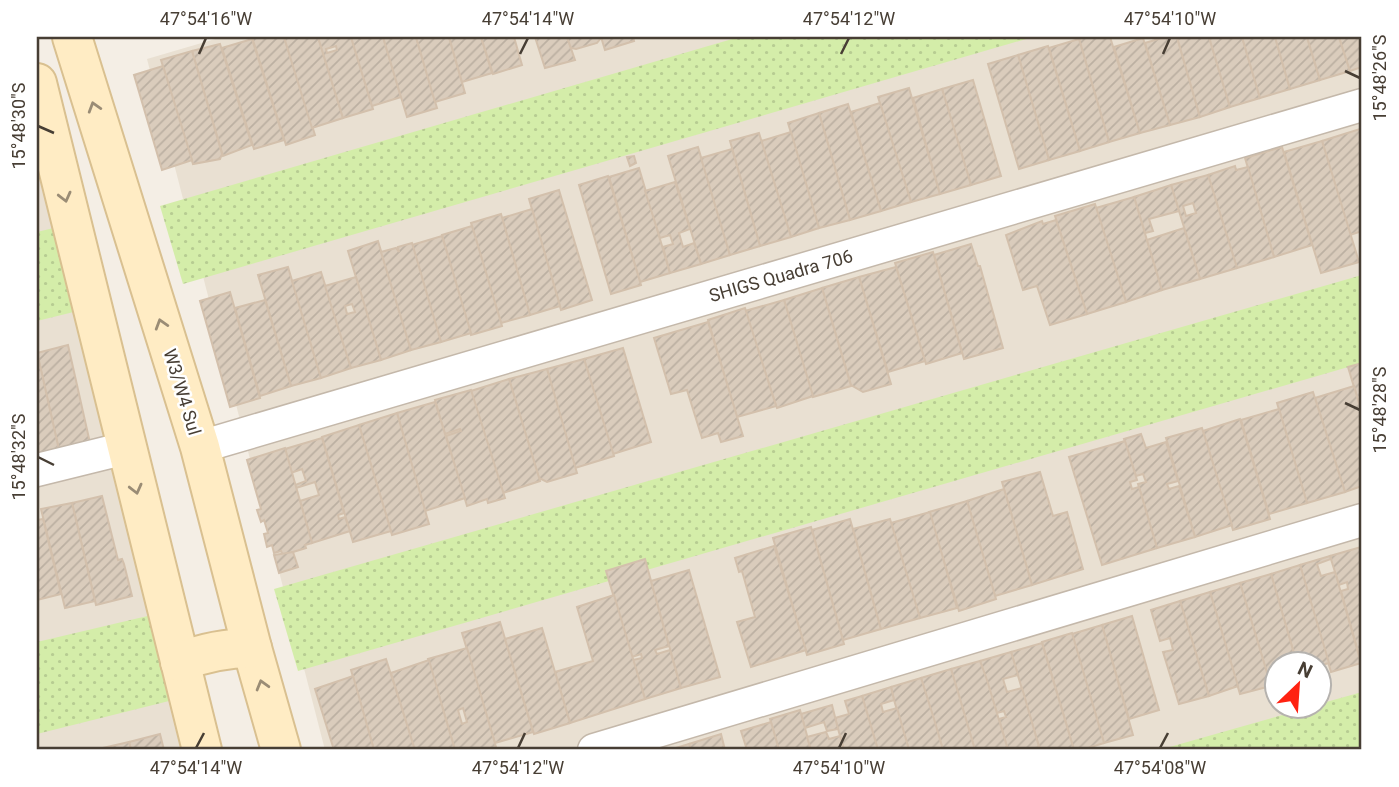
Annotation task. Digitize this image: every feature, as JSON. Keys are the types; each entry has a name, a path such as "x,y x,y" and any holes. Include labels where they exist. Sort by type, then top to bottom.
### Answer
{"main road":[{"name":"W3/W4 Sul","path":"72,37 200,447 281,750"},
{"path":"37,83 202,750"},
{"path":"180,662 223,648 252,648"}],"street":[{"name":"SHIGS Quadra 706","path":"200,447 1362,105"},
{"path":"37,470 126,448"},
{"path":"594,750 1362,520"}],"shaded area":[{"path":"222,37 1362,37 1362,750 325,750 147,59"},
{"path":"37,71 199,750 37,750"}],"green space":[{"path":"739,37 1033,37 183,284 160,206"},
{"path":"74,223 94,307 37,321 37,232"},
{"path":"1362,275 1362,363 298,671 274,589"},
{"path":"156,614 177,699 37,734 37,642"},
{"path":"1362,692 1362,750 1159,750 1265,720 1332,720 1332,700"}],"building":[{"path":"252,37 284,37 315,135 286,145"},
{"path":"284,37 318,37 343,118 312,128"},
{"path":"318,37 351,37 373,109 343,118","holes":["336,46 337,50 327,53 326,49"]},
{"path":"351,37 383,37 401,97 372,106"},
{"path":"383,37 416,37 437,108 407,117"},
{"path":"416,37 449,37 465,93 435,102"},
{"path":"449,37 481,37 492,73 462,82"},
{"path":"481,37 514,37 522,65 493,74"},
{"path":"535,37 567,37 575,60 545,68"},
{"path":"567,37 601,38 597,43 576,49 571,48"},
{"path":"601,37 633,37 634,41 605,50"},
{"path":"1110,37 1140,133 1109,142 1079,39"},
{"path":"1165,37 1177,37 1200,117 1170,125 1145,43"},
{"path":"1177,37 1209,37 1230,107 1200,117"},
{"path":"1209,37 1242,37 1260,98 1230,107"},
{"path":"1242,37 1275,37 1290,89 1260,98"},
{"path":"1275,37 1307,37 1320,80 1290,89"},
{"path":"1307,37 1339,37 1350,71 1320,80"},
{"path":"1339,37 1362,37 1362,67 1350,71"},
{"path":"1143,38 1170,125 1140,133 1114,47"},
{"path":"252,39 284,140 254,149 222,48"},
{"path":"1079,39 1109,142 1080,151 1049,48"},
{"path":"220,44 252,145 223,156 192,51"},
{"path":"1048,46 1080,151 1049,160 1018,55"},
{"path":"192,51 222,154 220,159 193,164 161,60"},
{"path":"1018,55 1049,160 1019,169 988,64"},
{"path":"163,66 192,160 162,170 134,75"},
{"path":"973,80 1001,176 971,185 942,89"},
{"path":"909,88 940,194 911,202 878,97"},
{"path":"942,89 971,185 940,194 913,98"},
{"path":"880,103 911,202 881,211 851,112"},
{"path":"848,104 881,211 850,220 819,113"},
{"path":"819,113 850,220 819,228 788,123"},
{"path":"1360,129 1362,231 1350,235 1322,141"},
{"path":"791,132 819,228 791,237 761,141"},
{"path":"759,133 791,237 760,246 730,141"},
{"path":"1322,141 1359,262 1321,273 1284,152"},
{"path":"698,147 730,255 701,264 668,156"},
{"path":"1282,147 1312,245 1274,257 1245,158"},
{"path":"732,149 760,246 730,255 701,158"},
{"path":"634,156 636,163 630,166 627,157"},
{"path":"1235,166 1236,170 1248,167 1274,257 1237,268 1208,175"},
{"path":"639,168 670,273 640,282 609,177"},
{"path":"1208,175 1237,268 1200,279 1171,185","holes":["1193,203 1196,213 1186,216 1183,206"]},
{"path":"608,176 641,285 611,294 579,185"},
{"path":"675,182 690,229 679,233 683,247 694,243 701,264 670,273 663,247 673,244 670,235 660,238 645,191"},
{"path":"1171,185 1179,211 1149,219 1153,231 1145,233 1134,197"},
{"path":"559,190 592,300 561,310 529,199"},
{"path":"1134,197 1162,290 1126,302 1096,208"},
{"path":"1095,204 1126,302 1087,314 1055,216"},
{"path":"532,209 560,306 530,315 502,218"},
{"path":"501,214 530,315 501,323 471,223"},
{"path":"1056,220 1087,314 1050,325 1037,286 1023,290 1006,235 1042,221 1043,224"},
{"path":"472,226 502,326 471,335 442,235"},
{"path":"1184,228 1200,279 1162,290 1147,240"},
{"path":"442,236 471,333 441,342 412,245"},
{"path":"378,241 411,350 381,360 348,251"},
{"path":"412,243 441,342 411,350 381,252 396,248 399,252 398,247"},
{"path":"971,244 980,266 1003,348 964,359 934,255"},
{"path":"933,252 962,353 926,364 895,263"},
{"path":"288,267 321,378 291,386 258,275"},
{"path":"896,267 925,361 888,372 859,277"},
{"path":"321,272 351,368 321,378 292,281"},
{"path":"356,277 381,360 351,368 325,286","holes":["352,304 355,312 347,314 345,306"]},
{"path":"859,277 891,384 863,392 851,385 822,288"},
{"path":"822,288 851,386 813,397 784,300"},
{"path":"230,292 260,398 230,407 200,301"},
{"path":"265,300 291,386 260,396 235,308"},
{"path":"784,300 813,396 777,408 745,311"},
{"path":"745,308 776,406 737,417 708,320"},
{"path":"708,322 743,436 721,442 718,433 702,438 687,390 671,394 654,338"},
{"path":"68,345 90,443 59,450 37,353"},
{"path":"623,348 651,442 613,454 584,359"},
{"path":"37,352 59,450 37,455"},
{"path":"584,359 614,456 575,468 547,369"},
{"path":"1362,363 1362,414 1348,367"},
{"path":"547,369 577,473 547,482 539,478 509,379"},
{"path":"509,379 540,481 503,493 471,391"},
{"path":"1354,386 1362,414 1362,486 1345,492 1315,398"},
{"path":"471,390 505,498 488,503 487,499 467,506 446,436 461,431 460,429 445,434 435,400"},
{"path":"1313,392 1345,492 1307,503 1277,403"},
{"path":"435,402 465,498 425,511 397,413"},
{"path":"1279,409 1307,503 1269,514 1241,420"},
{"path":"397,413 429,524 392,535 359,425"},
{"path":"1240,419 1270,519 1233,530 1203,431"},
{"path":"359,425 391,531 353,542 322,437"},
{"path":"1202,428 1232,525 1195,537 1166,438"},
{"path":"1141,434 1146,448 1166,442 1178,481 1167,484 1169,489 1179,486 1195,537 1157,548 1138,484 1146,482 1143,474 1136,476 1124,439"},
{"path":"322,438 344,513 338,515 339,519 345,517 350,531 312,543 300,501 319,495 315,482 296,488 295,485 306,481 302,469 291,473 285,449"},
{"path":"1125,441 1137,480 1130,482 1132,489 1139,487 1157,548 1102,565 1069,457"},
{"path":"285,448 312,543 305,545 306,548 283,555 281,551 274,553 272,545 267,547 264,534 268,533 257,510 261,509 247,460"},
{"path":"1040,472 1053,516 1067,512 1083,569 1032,585 1002,482"},
{"path":"1004,489 1032,585 995,596 967,501"},
{"path":"102,496 118,560 122,559 124,564 132,596 96,605 72,503"},
{"path":"967,501 996,599 959,611 929,512"},
{"path":"72,503 95,601 65,608 41,509"},
{"path":"930,512 957,608 920,618 891,523"},
{"path":"43,519 61,594 37,600 37,520"},
{"path":"850,519 881,629 843,640 812,530"},
{"path":"890,519 920,618 881,629 853,529"},
{"path":"811,527 844,644 807,655 773,538"},
{"path":"774,546 806,650 751,667 737,622 755,617 742,571 739,572 735,558"},
{"path":"1361,547 1362,666 1341,591 1348,589 1347,582 1339,585 1330,556"},
{"path":"293,552 298,567 279,573 274,555"},
{"path":"1330,556 1331,559 1317,564 1321,576 1335,572 1361,663 1332,672 1332,650 1325,650 1300,565"},
{"path":"645,559 669,646 655,650 657,654 670,650 681,688 645,699 633,660 642,658 641,654 632,657 606,571"},
{"path":"1300,565 1325,650 1293,650 1271,574"},
{"path":"689,570 720,677 681,688 651,581"},
{"path":"1271,574 1293,650 1262,650 1262,657 1240,583"},
{"path":"1240,583 1262,656 1262,688 1240,694 1210,592"},
{"path":"1210,592 1238,686 1209,696 1180,601"},
{"path":"614,595 645,699 570,723 555,672 593,661 577,607"},
{"path":"1180,601 1209,696 1179,704 1163,652 1173,650 1170,638 1160,641 1151,610"},
{"path":"1132,616 1159,710 1129,719 1102,625"},
{"path":"500,622 533,732 495,743 462,633"},
{"path":"1102,625 1133,735 1104,743 1072,634"},
{"path":"542,628 570,723 534,734 505,639"},
{"path":"1072,633 1104,743 1081,750 1074,750 1042,642"},
{"path":"1042,643 1074,750 1040,750 1011,652"},
{"path":"467,648 496,747 484,750 455,750 428,659","holes":["463,708 467,722 462,724 458,710"]},
{"path":"1011,652 1018,675 1003,679 1007,692 1022,688 1039,747 1026,750 1008,750 999,719 1006,717 1004,711 997,713 980,661"},
{"path":"386,659 415,750 374,750 351,670"},
{"path":"429,660 455,750 415,750 391,673"},
{"path":"980,661 1008,750 975,750 951,669"},
{"path":"951,669 975,750 943,750 921,678"},
{"path":"353,676 374,750 334,750 315,689"},
{"path":"921,678 943,750 909,750 891,687"},
{"path":"891,687 894,700 881,704 883,712 897,708 909,750 878,750 862,696"},
{"path":"862,696 878,750 844,750 835,718 849,714 845,701"},
{"path":"832,705 838,729 827,731 824,722 805,728 801,714"},
{"path":"800,710 811,750 779,750 770,719"},
{"path":"771,722 779,750 747,750 741,731"},
{"path":"826,732 829,739 840,736 844,750 811,750 807,737"},
{"path":"160,734 164,750 131,750 129,742"},
{"path":"721,734 725,750 691,750 689,744"},
{"path":"129,742 131,750 98,750 98,749"},
{"path":"689,744 691,750 669,750"}]}
